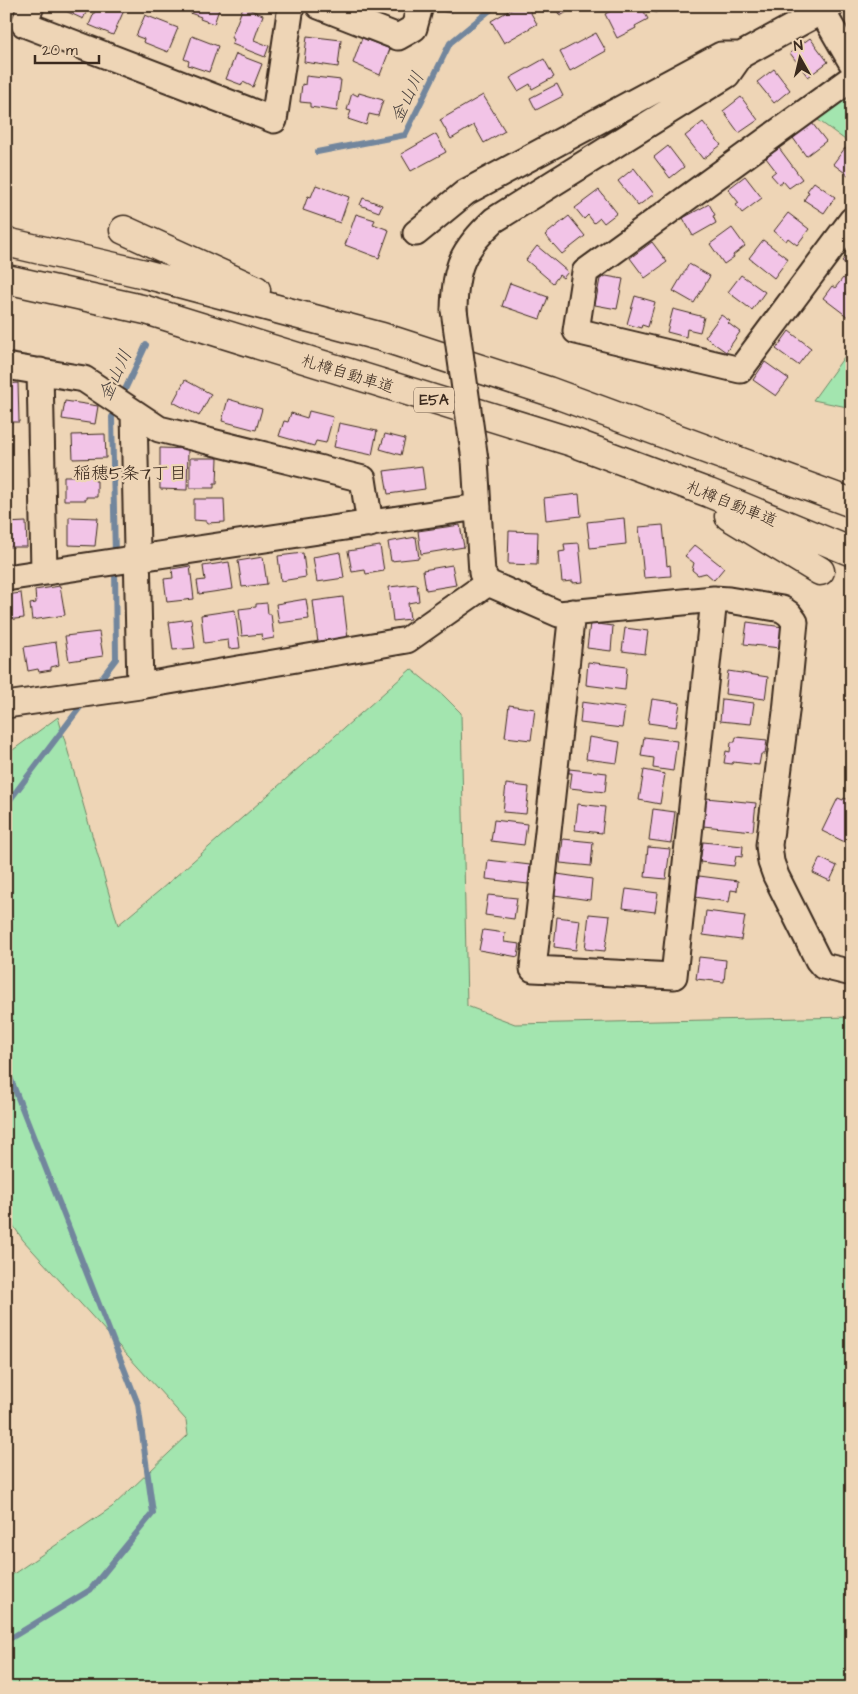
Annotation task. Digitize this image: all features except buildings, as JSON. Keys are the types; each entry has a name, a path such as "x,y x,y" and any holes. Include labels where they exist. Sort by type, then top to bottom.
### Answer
{"highway":[{"path":"124,230 318,319"},
{"path":"6,242 145,274 382,337 548,391 852,503"},
{"name":"札樽自動車道","path":"6,279 146,310 572,442 709,493 852,552"},
{"path":"662,475 820,572"}],"street":[{"path":"31,6 24,24 274,120 291,6"},
{"path":"319,6 398,37 414,28 420,6"},
{"path":"852,63 826,9 741,55 727,75 494,220 478,235 465,254 457,274 454,310 475,460 482,573 488,583 559,614 714,599 782,609 795,622 769,845 771,862 776,876 818,960 823,966 852,973"},
{"path":"416,233 466,192 720,55 741,55"},
{"path":"852,78 585,272 576,331 740,370 852,220"},
{"path":"6,366 84,379 159,429 363,479 370,524"},
{"path":"40,371 44,572"},
{"path":"133,412 133,558 140,686"},
{"path":"6,578 478,507"},
{"path":"6,721 16,704 140,686 407,640 488,583"},
{"path":"572,612 533,969 674,976 714,599"}],"green space":[{"path":"852,95 852,145 814,117"},
{"path":"852,346 852,408 813,400"},
{"path":"411,669 443,695 461,713 467,1006 515,1024 852,1017 852,1688 6,1688 6,1579 112,1507 188,1435 186,1420 23,1240 6,1215 6,755 58,717 118,925"}],"waterway":[{"name":"金山川","path":"317,152 405,135 450,43 495,6"},
{"name":"金山川","path":"121,398 146,345"},
{"path":"115,556 112,417 117,407"},
{"path":"97,684 116,659 115,566"},
{"path":"6,805 84,702"},
{"path":"6,1067 138,1404 153,1513 90,1590 6,1641"}],"district":[{"name":"稲穂5条7丁目","path":"130,473"}]}
